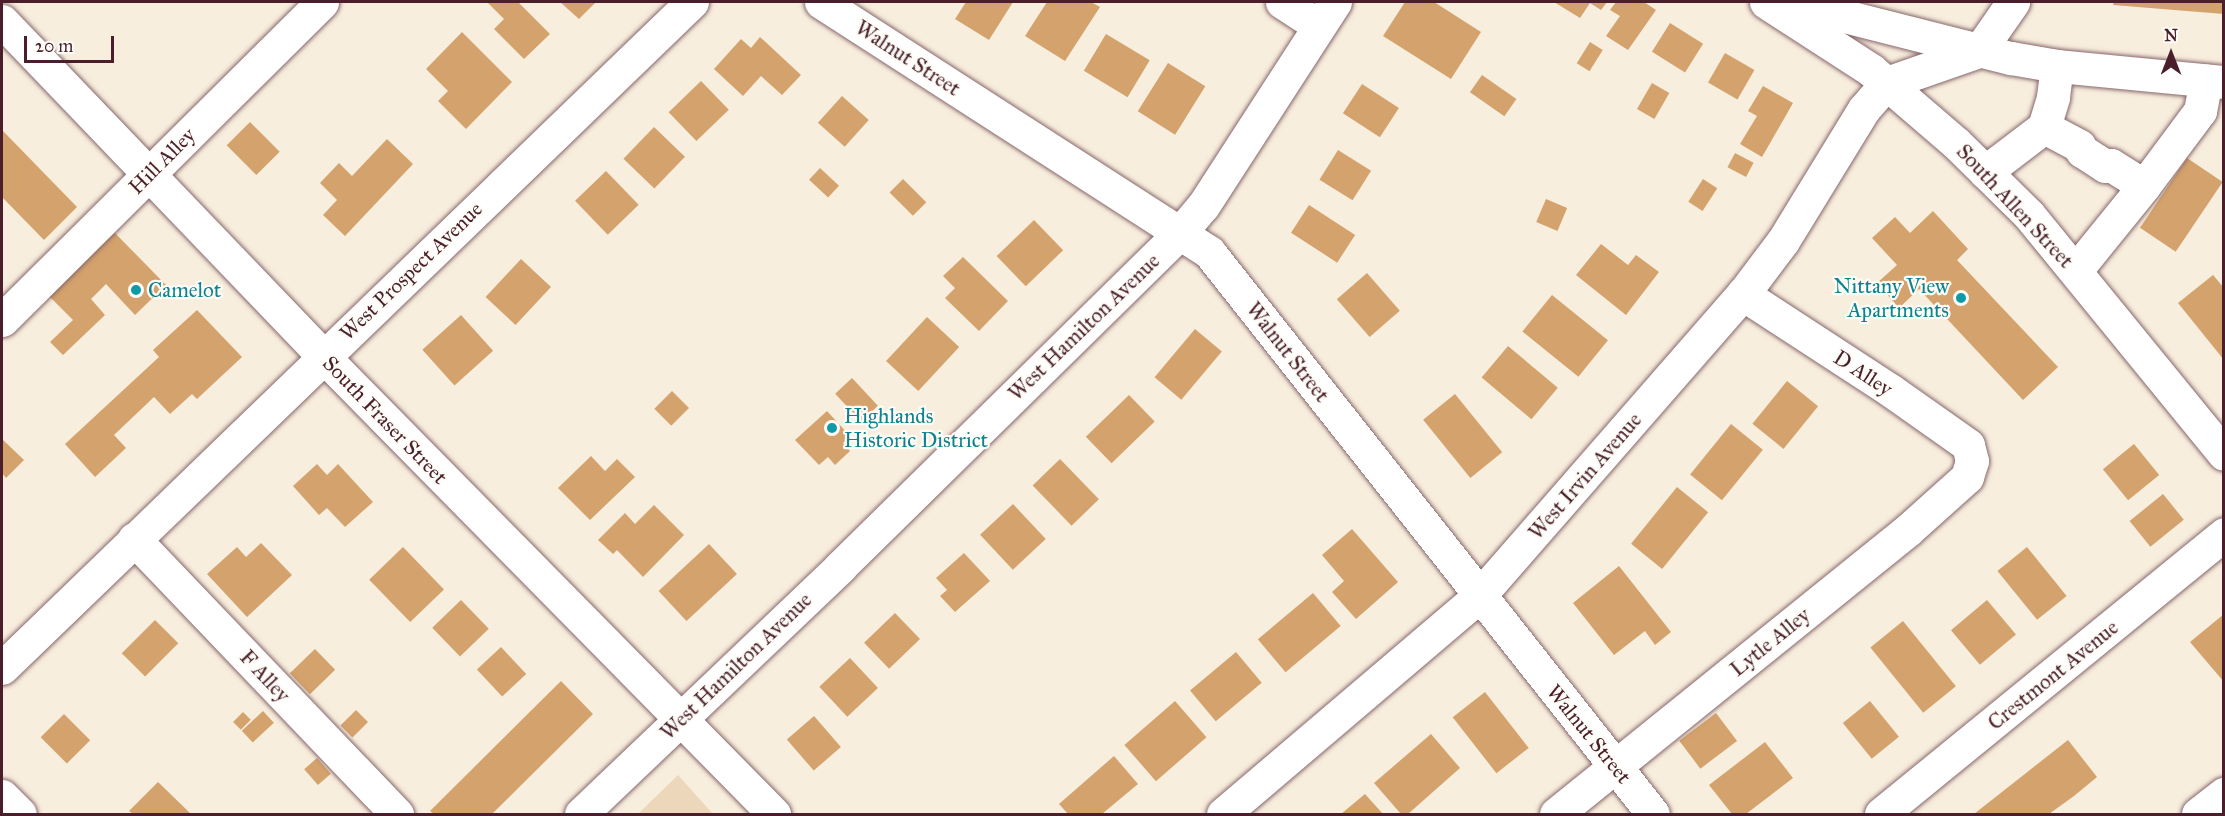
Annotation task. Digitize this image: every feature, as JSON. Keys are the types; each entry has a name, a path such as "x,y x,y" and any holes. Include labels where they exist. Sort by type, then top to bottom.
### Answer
{"street":[{"name":"Hill Alley","path":"2,320 322,2"},
{"name":"West Prospect Avenue","path":"2,668 134,538 692,2"},
{"name":"Walnut Street","path":"822,2 1209,252 1653,814"},
{"path":"1282,2 1327,14"},
{"name":"South Allen Street","path":"1766,2 1851,55 1887,83 2029,215 2076,270 2223,454"},
{"path":"1789,2 1893,26 1979,51 2057,66 2215,82 2200,111 2144,186 2076,270"},
{"path":"1887,83 1979,51 2013,2"},
{"name":"West Hamilton Avenue","path":"581,814 1180,233 1203,206 1327,14"},
{"name":"South Fraser Street","path":"2,21 323,356 774,814"},
{"path":"1985,172 2044,127 2053,97 2057,66"},
{"name":"West Irvin Avenue","path":"1223,814 1480,595 1743,294 1783,241 1864,109 1887,83"},
{"path":"2044,127 2079,146 2082,151 2105,166 2111,165 2144,186"},
{"name":"D Alley","path":"1743,294 1890,390 1968,445 1972,461"},
{"name":"Lytle Alley","path":"1557,814 1908,530 1967,477 1972,461"},
{"name":"Crestmont Avenue","path":"1881,814 2223,534"},
{"name":"F Alley","path":"134,538 396,814"},
{"path":"2198,814 2223,794"},
{"path":"2,795 20,814"}],"shaded area":[{"path":"678,775 713,814 638,814"}],"building":[{"path":"487,2 518,2 550,34 524,59 494,29 504,19"},
{"path":"560,2 596,2 579,19"},
{"path":"966,2 1013,2 989,40 955,19"},
{"path":"1047,2 1091,2 1100,7 1065,61 1025,36"},
{"path":"1405,2 1434,2 1481,32 1451,79 1383,36"},
{"path":"1554,2 1607,2 1601,10 1590,3 1580,18"},
{"path":"1616,2 1644,2 1656,10 1628,50 1606,36 1620,16 1610,10"},
{"path":"2114,2 2224,2 2224,14 2113,5"},
{"path":"1670,23 1703,44 1685,73 1652,52"},
{"path":"462,32 512,82 466,129 438,101 448,91 426,69"},
{"path":"1106,34 1150,60 1128,97 1084,71"},
{"path":"760,37 801,75 782,95 761,76 743,96 714,69 741,39 751,48"},
{"path":"1590,42 1603,50 1589,71 1577,63"},
{"path":"1725,53 1754,70 1737,99 1708,82"},
{"path":"1168,63 1205,86 1175,135 1138,111"},
{"path":"1482,75 1516,99 1504,116 1470,92"},
{"path":"701,81 729,110 696,141 669,112"},
{"path":"1652,83 1669,93 1654,119 1637,109"},
{"path":"1362,84 1399,108 1380,137 1343,113"},
{"path":"1763,86 1793,103 1762,157 1740,144 1757,116 1748,111"},
{"path":"842,96 869,120 845,147 818,123"},
{"path":"250,122 280,152 256,175 227,145"},
{"path":"654,127 685,157 654,189 623,159"},
{"path":"2,130 77,207 44,240 2,197"},
{"path":"387,139 413,164 345,236 323,215 337,200 320,183 339,163 352,176"},
{"path":"1338,150 1371,171 1353,200 1319,180"},
{"path":"1735,153 1754,163 1746,177 1727,167"},
{"path":"2187,158 2223,182 2176,252 2140,228"},
{"path":"820,168 839,186 828,197 809,180"},
{"path":"606,171 639,205 608,235 575,201"},
{"path":"903,179 926,202 913,216 890,192"},
{"path":"1703,179 1717,188 1703,211 1688,202"},
{"path":"1546,199 1567,208 1557,231 1536,222"},
{"path":"1309,205 1355,235 1337,263 1291,233"},
{"name":"Nittany View Apartments","path":"1933,211 1968,249 1957,260 2058,367 2023,400 1919,289 1899,308 1877,283 1897,265 1872,238 1895,217 1910,233"},
{"path":"1034,220 1063,250 1026,286 997,256"},
{"name":"Camelot","path":"114,232 166,285 135,315 106,284 91,299 105,315 63,355 50,342 73,320 48,295"},
{"path":"1601,244 1628,265 1636,255 1659,272 1626,315 1576,275"},
{"path":"963,257 1008,301 979,331 945,298 955,288 943,276"},
{"path":"521,259 551,287 516,325 486,297"},
{"path":"1367,273 1400,311 1370,337 1337,299"},
{"path":"2213,275 2224,288 2224,360 2178,303"},
{"path":"1552,295 1608,340 1578,377 1522,332"},
{"path":"197,310 242,357 197,399 192,394 170,414 154,397 114,435 126,448 95,477 65,444 159,357 153,350"},
{"path":"461,315 493,351 454,385 422,350"},
{"path":"927,317 959,347 918,391 886,361"},
{"path":"1195,329 1222,351 1181,400 1155,377"},
{"path":"1508,346 1558,388 1531,419 1482,377"},
{"path":"852,378 878,406 861,421 835,394"},
{"path":"1787,381 1818,406 1783,449 1752,424"},
{"path":"672,391 689,408 671,426 654,409"},
{"path":"1455,394 1502,452 1470,478 1423,420"},
{"path":"1129,395 1155,422 1112,463 1086,437"},
{"path":"827,411 850,436 843,443 850,451 835,465 828,457 819,465 795,440"},
{"path":"1731,424 1763,450 1722,500 1690,475"},
{"path":"2,439 24,460 6,478 2,473"},
{"path":"2134,444 2159,475 2128,500 2103,469"},
{"path":"591,456 605,471 617,459 635,477 590,520 558,488"},
{"path":"1060,459 1099,499 1072,526 1033,485"},
{"path":"317,464 327,475 338,464 373,502 345,527 327,508 319,515 293,486"},
{"path":"1677,487 1708,512 1662,569 1631,544"},
{"path":"2163,494 2184,520 2150,547 2130,521"},
{"path":"1013,504 1046,539 1013,570 980,535"},
{"path":"654,505 684,535 643,577 617,550 613,554 598,540 625,513 635,524"},
{"path":"1352,529 1398,582 1356,619 1332,592 1344,581 1322,555"},
{"path":"261,543 292,575 247,617 207,574 237,547 246,557"},
{"path":"709,544 737,574 686,621 659,591"},
{"path":"403,547 444,589 410,622 369,580"},
{"path":"2027,547 2067,596 2037,620 1997,571"},
{"path":"964,553 990,581 955,612 940,596 947,590 936,578"},
{"path":"1619,566 1671,632 1655,645 1645,631 1614,655 1573,603"},
{"path":"1313,593 1341,626 1285,672 1258,639"},
{"path":"461,600 489,629 460,657 432,628"},
{"path":"1987,600 2016,634 1980,665 1951,630"},
{"path":"895,613 920,639 889,669 864,643"},
{"path":"2224,614 2224,682 2190,642"},
{"path":"155,620 178,643 145,677 122,653"},
{"path":"1903,621 1956,686 1923,713 1870,647"},
{"path":"501,647 526,674 502,697 477,670"},
{"path":"315,649 335,670 310,694 290,673"},
{"path":"1236,652 1262,683 1216,721 1190,691"},
{"path":"850,658 878,688 847,717 819,687"},
{"path":"561,681 593,714 492,814 434,814 430,811"},
{"path":"1485,692 1529,748 1496,773 1453,717"},
{"path":"1175,701 1206,737 1156,781 1124,745"},
{"path":"1870,701 1899,737 1872,759 1843,723"},
{"path":"356,710 368,722 352,738 340,726"},
{"path":"263,711 274,723 253,742 242,731"},
{"path":"243,712 251,720 241,730 233,722"},
{"path":"1716,713 1737,741 1700,769 1679,741"},
{"path":"64,714 90,740 67,763 41,737"},
{"path":"814,716 841,747 814,771 787,740"},
{"path":"1431,734 1460,768 1408,814 1401,814 1374,783"},
{"path":"2068,740 2097,777 2074,796 2049,814 1974,814"},
{"path":"1765,742 1793,778 1746,814 1732,814 1709,785"},
{"path":"1114,756 1138,784 1102,814 1068,814 1059,804"},
{"path":"317,758 331,774 318,785 304,769"},
{"path":"158,782 191,814 133,814 129,811"},
{"path":"1365,794 1383,814 1341,814"}],"place":[{"name":"Camelot","path":"136,290"},
{"name":"Nittany View Apartments","path":"1961,298"},
{"name":"Highlands Historic District","path":"832,428"}]}
